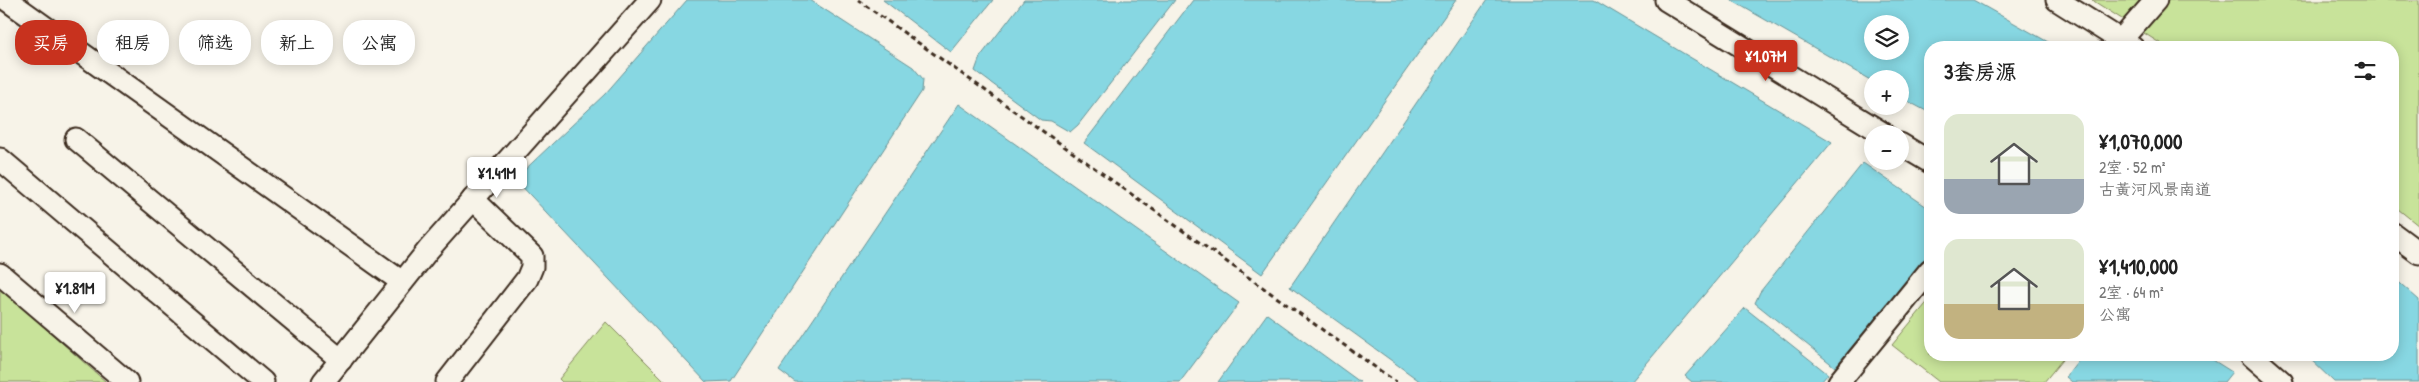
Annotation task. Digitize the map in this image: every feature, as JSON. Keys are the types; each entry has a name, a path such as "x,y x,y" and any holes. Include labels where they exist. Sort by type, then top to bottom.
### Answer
{"street":[{"path":"7,0 402,282"},
{"path":"324,382 402,282 650,0"},
{"path":"1666,0 1869,125"},
{"path":"2057,0 2116,41"},
{"path":"2125,41 2156,0"},
{"path":"76,138 341,360"},
{"path":"1909,149 1924,158"},
{"path":"0,159 263,382"},
{"path":"447,382 527,279 532,267 532,256 473,199"},
{"path":"2399,238 2419,253"},
{"path":"0,274 127,382"},
{"path":"1839,382 1924,277"},
{"path":"2258,361 2282,382"}],"path":[{"path":"858,0 1396,382"}],"green space":[{"path":"2092,0 2419,0 2419,226 2399,210 2399,41 2157,41"},
{"path":"0,288 106,382 0,382"},
{"path":"1924,306 1924,361 2061,361 2044,382 1939,382 1892,345"},
{"path":"606,322 666,382 562,382 559,379"}],"water":[{"path":"687,0 810,0 913,67 923,79 922,91 731,381 706,382 515,179 605,94"},
{"path":"883,0 993,0 951,52"},
{"path":"1024,0 1175,0 1078,125 1070,132 1051,121 1041,120 975,71 980,57"},
{"path":"1193,0 1456,0 1262,274 1084,143"},
{"path":"1487,0 1594,0 1832,142 1631,382 1421,382 1290,287"},
{"path":"1731,0 1973,0 2046,41 1924,41 1924,110 1909,102 1909,70 1864,70 1864,76"},
{"path":"959,104 1239,303 1180,382 795,382 779,370"},
{"path":"1863,163 1864,170 1873,170 1924,205 1924,259 1835,367 1755,303 1760,292"},
{"path":"2399,282 2419,300 2419,382 2334,382 2312,361 2399,361"},
{"path":"1745,308 1828,374 1821,382 1692,382 1685,376"},
{"path":"1267,314 1360,382 1218,382"},
{"path":"2078,361 2215,361 2232,372 2224,382 2072,382 2066,377"}]}
